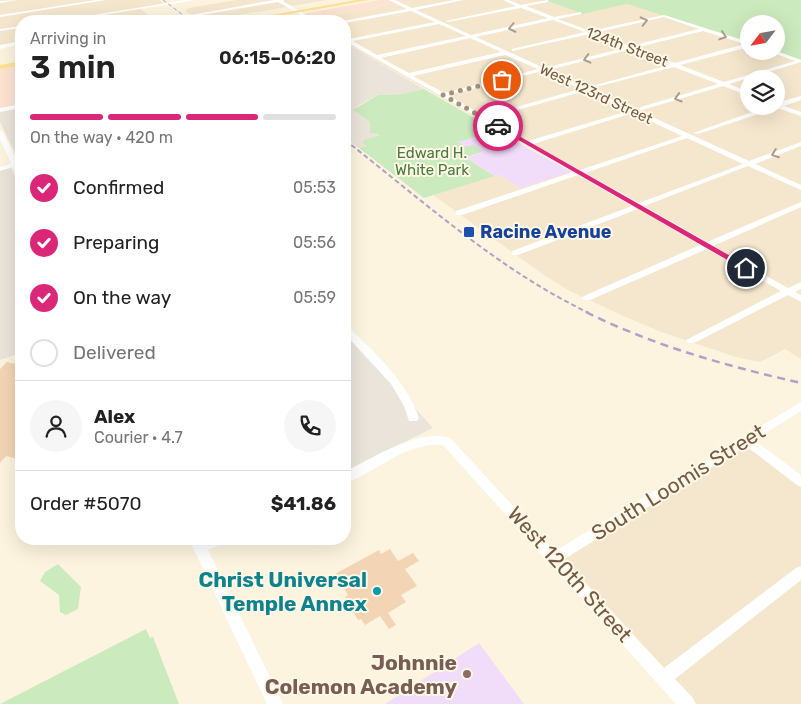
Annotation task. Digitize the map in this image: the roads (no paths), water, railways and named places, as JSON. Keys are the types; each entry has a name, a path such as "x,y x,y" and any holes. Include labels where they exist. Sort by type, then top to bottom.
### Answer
{"main road":[{"path":"284,15 366,0"},
{"path":"280,15 375,0"},
{"path":"0,66 15,63"}],"street":[{"path":"0,2 15,0"},
{"path":"0,16 104,0"},
{"path":"100,15 193,0"},
{"path":"193,15 279,0 304,15"},
{"name":"West 123rd Street","path":"391,0 801,188"},
{"path":"351,21 461,0"},
{"name":"124th Street","path":"505,0 740,91"},
{"path":"52,1 64,15"},
{"path":"448,21 546,1"},
{"path":"377,57 579,14"},
{"path":"514,50 664,16 740,41"},
{"path":"351,39 440,22"},
{"path":"0,30 15,28"},
{"path":"443,95 704,29"},
{"path":"351,42 801,299"},
{"path":"0,47 15,44"},
{"path":"594,87 740,47"},
{"path":"408,75 505,52"},
{"path":"785,56 800,61"},
{"path":"528,143 800,61"},
{"path":"483,118 585,90"},
{"path":"785,103 801,98"},
{"path":"0,110 15,107"},
{"path":"785,109 801,114"},
{"path":"696,133 750,115"},
{"path":"1,136 15,157"},
{"path":"459,213 687,136"},
{"path":"515,253 801,144"},
{"path":"0,170 15,162"},
{"path":"587,298 801,204"},
{"path":"691,341 801,285"},
{"path":"351,335 402,391 411,406 414,418"},
{"name":"South Loomis Street","path":"555,558 801,406"},
{"name":"West 120th Street","path":"351,475 426,440 440,439 451,445 687,704"},
{"path":"746,440 801,482"},
{"path":"199,545 275,704"},
{"path":"664,678 801,572"}],"railway":[{"path":"163,0 183,15"},
{"path":"351,145 462,233 493,255 556,296 589,313"},
{"path":"586,312 638,335 691,354 801,383"}],"place":[{"name":"Racine Avenue","path":"469,232"},
{"name":"Christ Universal Temple Annex","path":"377,591"},
{"name":"Johnnie Colemon Academy","path":"467,674"}],"park label":[{"name":"Edward H. White Park","path":"432,162"}]}
